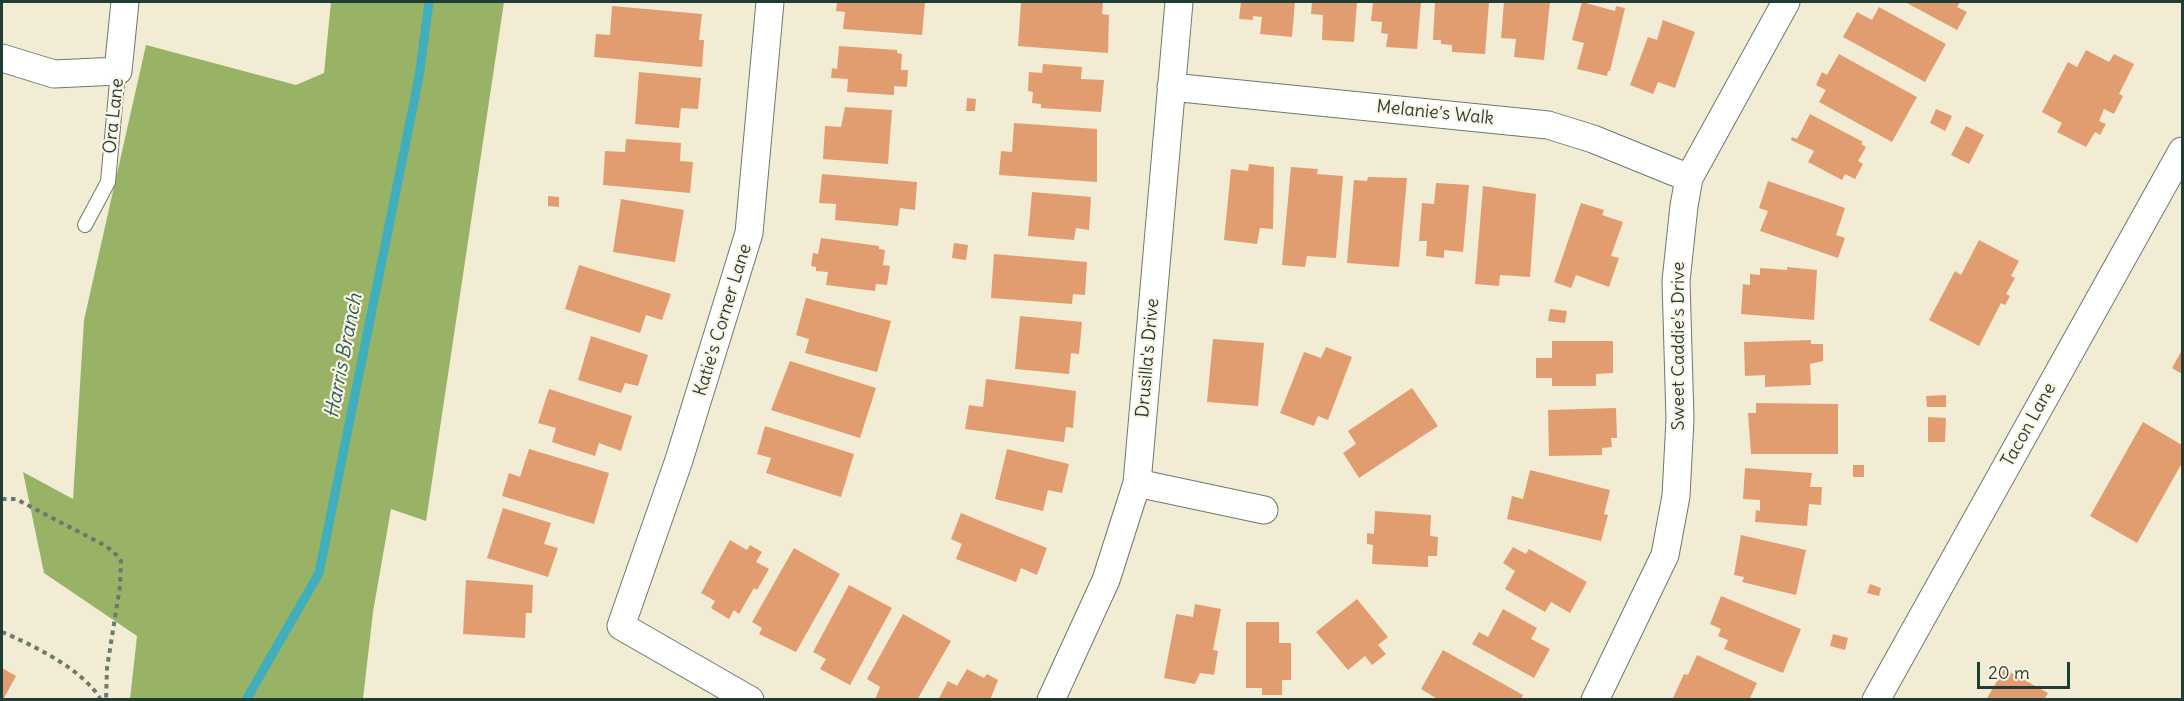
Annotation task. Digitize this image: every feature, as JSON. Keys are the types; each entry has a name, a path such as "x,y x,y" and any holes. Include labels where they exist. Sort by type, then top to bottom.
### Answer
{"street":[{"name":"Ora Lane","path":"118,71 124,2"},
{"name":"Katie's Corner Lane","path":"750,699 621,626 679,460 749,233 770,2"},
{"name":"Drusilla's Drive","path":"1051,699 1106,580 1137,483 1179,2"},
{"name":"Sweet Caddie's Drive","path":"1595,699 1665,555 1676,496 1680,419 1676,281 1689,178 1786,2"},
{"path":"2,58 54,74 118,71"},
{"name":"Melanie's Walk","path":"1171,87 1548,125 1593,139 1689,178"},
{"name":"Tacon Lane","path":"1876,699 2182,152"},
{"path":"1137,483 1264,510"}],"lane":[{"name":"Ora Lane","path":"85,225 108,182 118,71"}],"path":[{"path":"2,499 16,499 26,504 104,545 121,561 120,586 107,668 106,699"},
{"path":"2,632 77,673 94,688 101,699"}],"green space":[{"path":"331,2 504,2 426,521 391,509 373,612 363,699 130,699 137,636 44,573 23,472 73,499 84,320 146,45 296,85 324,73"}],"building":[{"path":"837,2 925,2 922,35 843,29 845,12 836,11"},
{"path":"1021,2 1103,2 1102,14 1109,15 1108,53 1018,46"},
{"path":"1241,2 1295,2 1292,37 1260,34 1262,17 1253,16 1253,20 1239,19"},
{"path":"1312,2 1357,2 1354,42 1322,40 1323,15 1311,14"},
{"path":"1373,2 1421,2 1417,49 1386,47 1388,34 1381,33 1382,22 1371,21"},
{"path":"1435,2 1489,2 1485,54 1452,52 1452,45 1441,44 1441,40 1433,40"},
{"path":"1504,2 1550,2 1544,60 1514,57 1516,39 1501,38"},
{"path":"1582,2 1615,11 1616,6 1625,8 1607,76 1577,69 1584,43 1572,40"},
{"path":"1905,2 1960,2 1957,7 1967,12 1957,30"},
{"path":"612,6 702,14 699,40 704,40 702,67 594,57 596,34 610,35"},
{"path":"1879,7 1946,44 1925,82 1843,37 1857,12 1872,20"},
{"path":"1663,20 1695,32 1675,88 1658,82 1653,94 1630,85 1648,37 1657,40"},
{"path":"839,46 897,50 897,53 902,54 901,70 908,70 907,87 894,86 894,95 847,92 848,79 831,78 832,68 837,69"},
{"path":"2086,50 2109,62 2114,54 2134,64 2119,94 2123,96 2114,114 2104,109 2099,121 2106,124 2100,135 2095,132 2086,147 2057,132 2062,123 2042,112 2068,62 2077,67"},
{"path":"1839,54 1917,97 1892,142 1819,102 1826,90 1816,85 1822,72 1827,75"},
{"path":"1043,64 1082,67 1081,79 1104,80 1101,112 1041,108 1041,104 1032,103 1033,92 1028,91 1029,72 1042,73"},
{"path":"639,72 701,78 698,109 681,108 679,128 635,124"},
{"path":"967,98 976,99 975,111 966,111"},
{"path":"845,107 892,110 888,164 823,159 825,126 841,127"},
{"path":"1936,109 1952,116 1945,131 1930,123"},
{"path":"1810,114 1863,142 1861,144 1866,147 1858,161 1863,164 1855,179 1845,174 1842,180 1808,162 1814,151 1791,140 1792,137 1797,139"},
{"path":"1014,123 1097,129 1097,182 999,175 1001,151 1012,152"},
{"path":"1966,126 1984,135 1969,164 1951,155"},
{"path":"626,139 681,143 680,161 693,162 690,193 603,185 605,151 625,152"},
{"path":"1249,164 1274,167 1273,229 1260,228 1257,244 1224,240 1231,169 1248,171"},
{"path":"1291,167 1318,169 1317,174 1343,176 1336,258 1307,256 1305,267 1282,265"},
{"path":"822,174 917,182 915,210 900,208 898,226 835,220 836,204 819,203"},
{"path":"1368,177 1407,178 1399,267 1347,263 1354,180 1367,181"},
{"path":"1768,181 1845,208 1836,235 1845,238 1838,258 1760,231 1768,211 1759,208"},
{"path":"1436,183 1469,185 1463,252 1444,250 1444,258 1426,256 1427,241 1419,241 1422,203 1434,204"},
{"path":"1483,186 1536,194 1530,277 1500,275 1499,286 1475,284"},
{"path":"1032,192 1091,197 1089,230 1076,228 1074,240 1028,236"},
{"path":"548,196 559,197 559,207 548,206"},
{"path":"621,199 684,210 675,262 613,252"},
{"path":"1581,203 1604,210 1602,215 1623,222 1611,256 1619,258 1609,287 1576,275 1571,288 1554,282"},
{"path":"821,238 879,246 879,249 885,250 883,265 890,266 887,285 876,284 875,291 826,285 828,272 816,271 816,267 811,266 813,253 818,254"},
{"path":"1979,240 2019,261 2011,276 2015,278 2006,294 2010,296 2005,305 2001,303 1979,346 1929,320 1955,271 1961,275"},
{"path":"954,243 968,245 966,260 952,258"},
{"path":"994,254 1087,262 1085,295 1073,294 1072,304 991,298"},
{"path":"579,265 671,294 662,320 646,315 640,333 565,309"},
{"path":"1787,267 1817,270 1814,320 1741,314 1743,284 1750,285 1750,274 1760,275 1760,268 1787,270"},
{"path":"806,298 891,321 877,372 805,353 809,339 796,335"},
{"path":"1550,309 1567,311 1565,323 1548,321"},
{"path":"1020,316 1082,322 1079,354 1071,353 1069,374 1015,369"},
{"path":"591,336 648,355 638,386 625,383 621,393 578,380"},
{"path":"1213,339 1264,343 1258,406 1207,402"},
{"path":"1811,340 1811,344 1823,344 1823,361 1810,364 1811,385 1765,387 1765,375 1745,376 1744,342"},
{"path":"1552,341 1613,341 1613,373 1596,374 1596,386 1552,386 1552,378 1536,378 1536,358 1552,358"},
{"path":"1326,347 1352,357 1328,420 1318,416 1314,426 1280,413 1304,352 1321,358"},
{"path":"2182,350 2182,374 2172,368"},
{"path":"790,361 876,388 860,438 771,410"},
{"path":"986,379 1076,391 1073,428 1066,427 1064,442 965,429 969,405 983,407"},
{"path":"1412,388 1438,426 1359,478 1343,453 1356,444 1348,431"},
{"path":"549,389 632,416 621,451 599,443 595,456 552,442 556,428 538,423"},
{"path":"1946,395 1946,407 1927,407 1926,396"},
{"path":"1756,403 1838,404 1838,454 1751,454 1748,413 1756,413"},
{"path":"1616,408 1617,438 1611,438 1612,447 1602,448 1602,455 1549,456 1548,410"},
{"path":"1928,417 1946,418 1945,442 1928,442"},
{"path":"2143,422 2182,445 2182,463 2137,543 2090,516"},
{"path":"765,426 854,454 841,497 766,473 771,458 757,454"},
{"path":"529,449 609,473 594,524 502,496 509,473 520,477"},
{"path":"1007,449 1069,464 1062,493 1048,490 1043,511 995,499"},
{"path":"1853,465 1864,465 1864,477 1853,477"},
{"path":"1745,468 1812,473 1810,487 1822,487 1821,505 1809,504 1807,526 1755,522 1756,510 1760,511 1760,500 1743,499"},
{"path":"1530,470 1610,490 1604,514 1608,515 1601,541 1507,519 1512,496 1523,499"},
{"path":"503,508 551,523 544,544 558,548 548,577 487,558"},
{"path":"1375,511 1431,515 1430,536 1438,537 1437,556 1428,556 1428,567 1372,564 1373,545 1367,544 1367,533 1374,534"},
{"path":"961,513 1047,548 1037,575 1021,568 1016,582 956,559 962,544 951,539"},
{"path":"1741,535 1806,550 1796,595 1742,582 1744,577 1734,575"},
{"path":"730,540 747,550 750,545 762,552 756,562 769,569 757,590 754,588 739,614 734,610 729,619 711,608 715,601 701,593"},
{"path":"1513,547 1526,554 1529,549 1587,582 1570,613 1551,602 1545,612 1505,589 1515,571 1503,563"},
{"path":"794,548 840,574 796,652 759,634 762,628 752,622"},
{"path":"466,580 533,585 532,613 526,613 525,638 463,634"},
{"path":"1870,584 1881,588 1879,596 1867,593"},
{"path":"849,585 892,608 850,685 820,669 826,659 813,652"},
{"path":"1721,596 1801,629 1783,673 1724,649 1728,640 1718,636 1721,629 1710,624"},
{"path":"1357,599 1388,637 1378,645 1386,654 1372,665 1365,656 1348,670 1316,632"},
{"path":"1195,604 1221,609 1213,650 1218,651 1214,675 1200,673 1195,684 1164,678 1176,614 1193,617"},
{"path":"1503,609 1537,628 1531,639 1550,649 1534,678 1472,644 1479,632 1488,637"},
{"path":"903,614 951,641 917,700 875,700 880,687 867,679"},
{"path":"1246,622 1279,622 1279,643 1291,643 1291,680 1282,680 1282,695 1262,695 1262,688 1246,688"},
{"path":"1833,634 1848,638 1845,650 1830,646"},
{"path":"1443,650 1523,695 1521,700 1439,700 1421,689"},
{"path":"1697,655 1757,683 1749,700 1672,700 1684,674 1688,675"},
{"path":"2,668 16,676 3,700 2,700"},
{"path":"967,669 984,678 987,674 998,680 990,700 938,700 948,681 957,686"},
{"path":"2004,669 2048,693 2044,700 1986,700"}],"waterway":[{"name":"Harris Branch","path":"246,700 319,573 419,77 429,2"}]}
